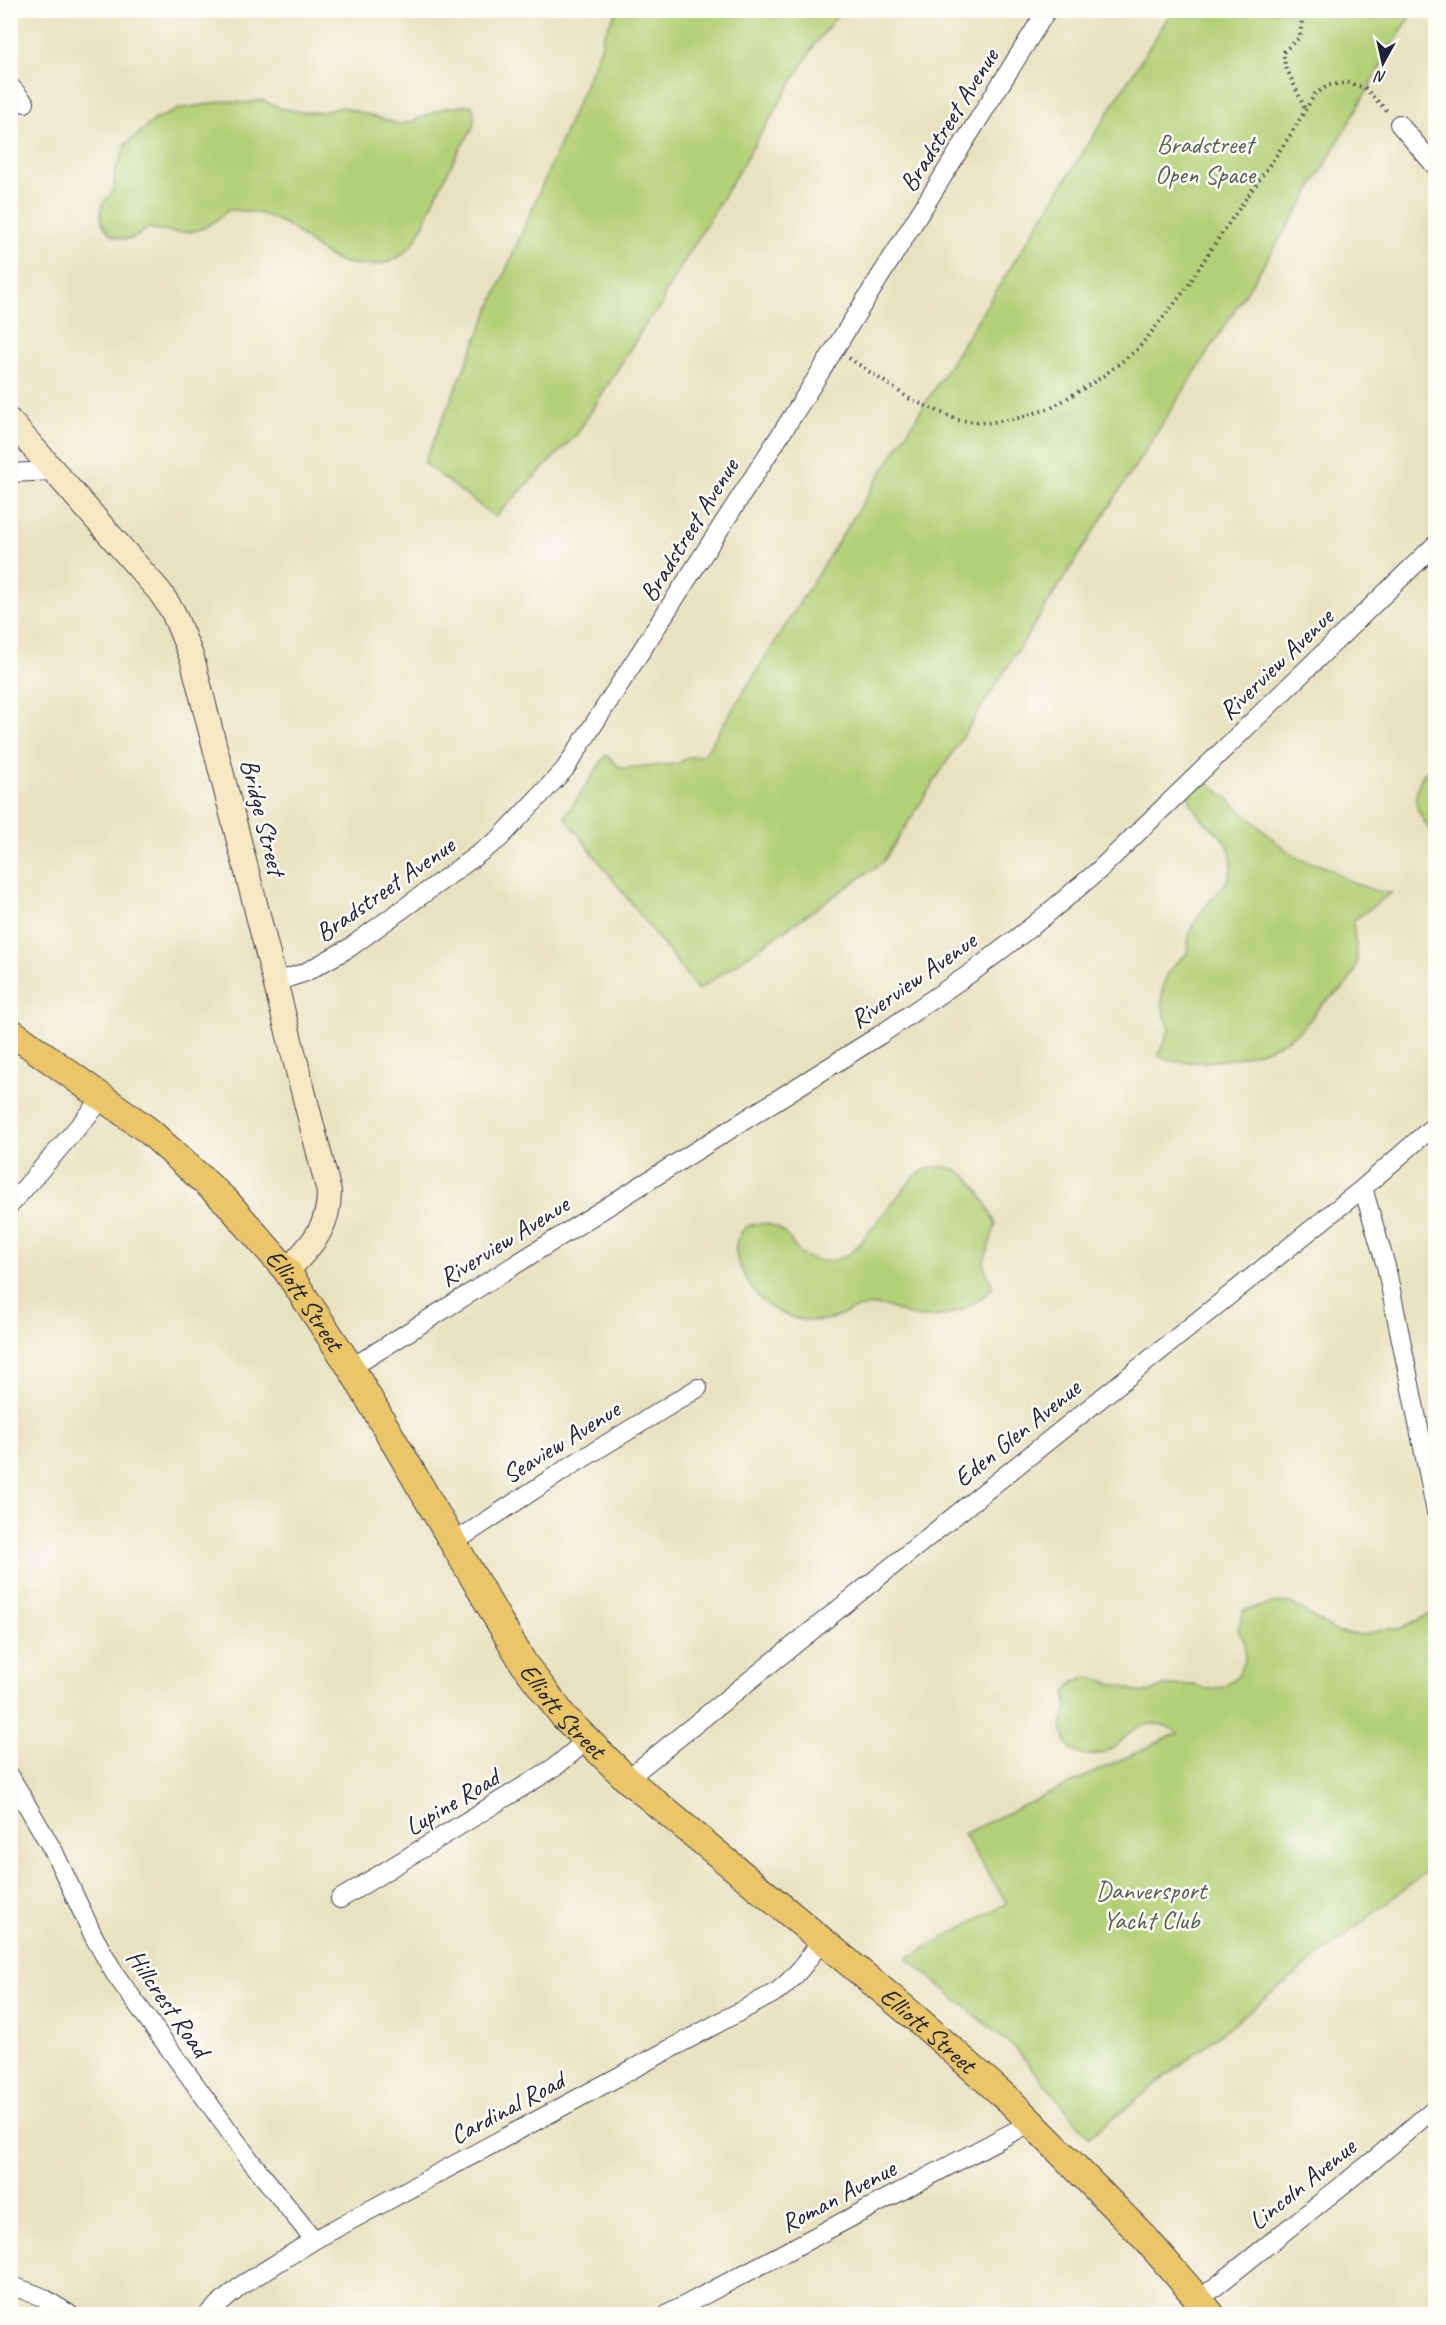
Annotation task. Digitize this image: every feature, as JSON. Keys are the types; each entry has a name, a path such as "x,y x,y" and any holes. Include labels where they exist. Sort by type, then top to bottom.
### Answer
{"main road":[{"name":"Bridge Street","path":"10,421 150,578 173,612 192,658 329,1192 329,1209 320,1232 287,1270"},
{"name":"Elliott Street","path":"10,1031 149,1131 252,1229 287,1270 351,1368 524,1664 543,1692 586,1741 627,1779 917,2019 1032,2122 1145,2238 1205,2307"}],"street":[{"name":"Bradstreet Avenue","path":"276,982 306,972 349,948 499,839 565,769 835,349 1047,10"},
{"path":"10,86 25,103"},
{"path":"1399,124 1436,167"},
{"path":"10,473 54,471"},
{"name":"Riverview Avenue","path":"351,1368 880,1035 984,964 1098,871 1436,544"},
{"path":"10,1204 104,1097"},
{"name":"Eden Glen Avenue","path":"627,1779 1363,1188 1436,1124"},
{"path":"1363,1188 1386,1266 1436,1512"},
{"name":"Seaview Avenue","path":"453,1543 572,1465 698,1388"},
{"name":"Lupine Road","path":"340,1899 555,1767 586,1741"},
{"name":"Hillcrest Road","path":"10,1776 54,1852 94,1937 115,1974 250,2160 314,2240"},
{"name":"Cardinal Road","path":"208,2314 242,2285 314,2240 778,1991 796,1976 810,1959 821,1940"},
{"name":"Lincoln Avenue","path":"1205,2307 1436,2107"},
{"name":"Roman Avenue","path":"668,2314 1032,2122"},
{"path":"10,2285 42,2297 69,2314"}],"path":[{"path":"1303,10 1300,37 1283,52 1285,65 1306,110"},
{"path":"835,349 910,399 958,420 987,423 1018,418 1051,408 1102,377 1138,349 1186,289 1289,137 1315,94 1329,85 1348,83 1365,88 1399,124"}],"green space":[{"path":"617,11 841,11 815,44 665,293 662,306 649,319 577,434 495,517 424,463 601,47 604,34"},
{"name":"Bradstreet Open Space","path":"1172,11 1415,11 1401,31 1303,203 883,862 698,990 565,817 606,755 621,768 677,764 688,757 704,755"},
{"path":"262,100 280,108 301,112 322,112 342,107 399,124 414,121 444,108 472,105 474,121 418,236 409,248 391,261 369,265 346,263 325,254 287,225 268,216 248,211 228,210 208,225 190,232 147,228 138,236 126,239 110,233 101,218 102,206 113,190 115,172 125,145 155,120 179,109 225,101 245,103"},
{"path":"1436,767 1435,837 1420,814 1416,799 1419,783 1424,773"},
{"path":"1205,781 1297,858 1327,868 1360,885 1391,893 1353,921 1357,956 1355,971 1348,983 1321,1005 1306,1024 1293,1035 1266,1050 1234,1058 1218,1061 1177,1062 1159,1055 1170,1027 1163,1007 1163,987 1171,969 1187,954 1192,927 1226,882 1232,865 1226,844 1191,804 1188,793 1196,784"},
{"path":"947,1167 966,1176 980,1193 996,1224 983,1264 993,1287 975,1302 955,1312 933,1317 910,1315 885,1306 878,1306 858,1308 837,1317 810,1321 796,1319 772,1308 752,1289 736,1253 738,1238 747,1227 753,1224 773,1226 785,1233 796,1249 805,1256 820,1261 835,1260 856,1248 913,1178 924,1170"},
{"name":"Danversport Yacht Club","path":"1282,1602 1291,1603 1338,1633 1365,1635 1380,1629 1399,1629 1435,1612 1435,1865 1089,2137 1016,2049 907,1958 1007,1903 963,1834 1178,1733 1166,1726 1146,1725 1134,1730 1117,1746 1107,1751 1092,1755 1078,1753 1072,1749 1063,1733 1067,1705 1065,1693 1075,1681 1086,1677 1095,1678 1142,1693 1152,1692 1163,1686 1193,1685 1207,1689 1224,1687 1238,1676 1245,1661 1245,1643 1238,1630 1244,1610"}]}
